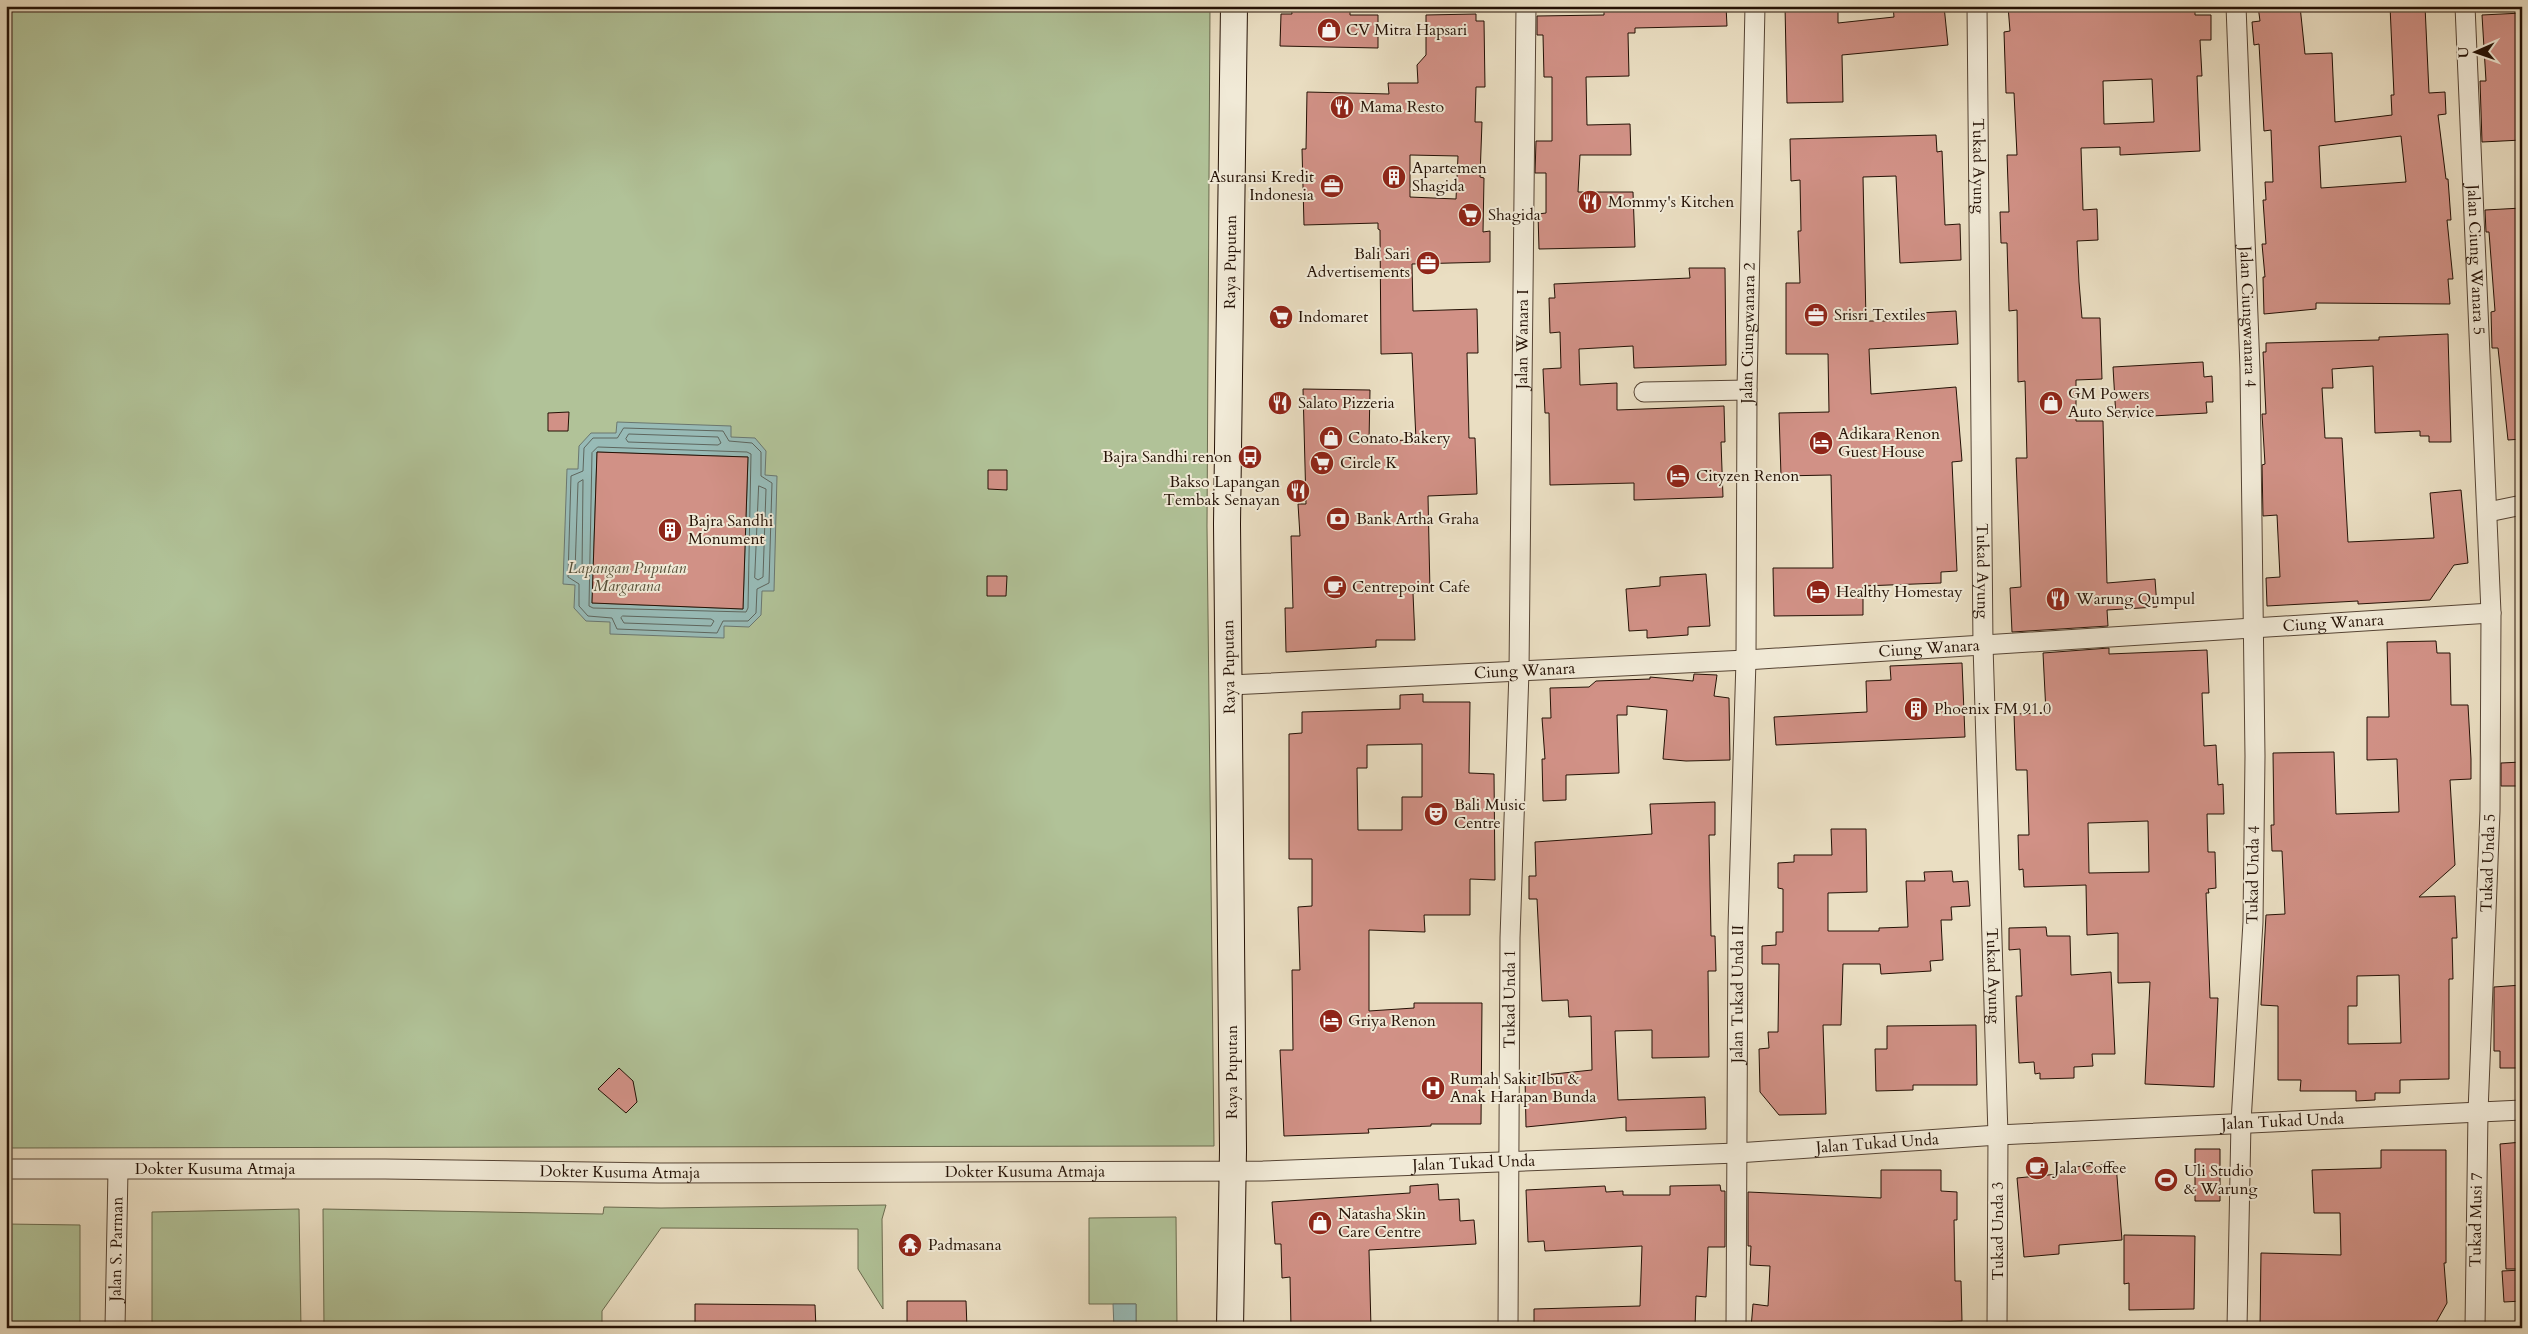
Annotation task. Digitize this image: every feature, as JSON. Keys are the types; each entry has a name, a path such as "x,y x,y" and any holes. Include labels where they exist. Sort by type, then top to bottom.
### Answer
{"main road":[{"name":"Raya Puputan","path":"1230,1328 1233,1170 1230,685 1227,524 1234,6"}],"street":[{"name":"Jalan Wanara I","path":"1519,671 1526,6"},
{"name":"Jalan Ciungwanara 2","path":"1746,660 1748,390 1755,6"},
{"name":"Tukad Ayung","path":"1977,6 1983,645 1998,1135"},
{"name":"Jalan Ciungwanara 4","path":"2236,6 2250,368 2252,628"},
{"name":"Jalan Ciung Wanara 5","path":"2465,6 2488,512"},
{"path":"1644,392 1748,390"},
{"path":"2492,613 2488,512 2522,505"},
{"name":"Ciung Wanara","path":"1230,685 1746,660 2492,613"},
{"name":"Tukad Unda 5","path":"2478,1112 2490,811 2492,613"},
{"name":"Tukad Unda 4","path":"2237,1328 2241,1122 2253,922 2255,756 2252,628"},
{"name":"Jalan Tukad Unda II","path":"1736,1328 1738,928 1746,660"},
{"name":"Tukad Unda 1","path":"1508,1328 1510,938 1519,671"},
{"name":"Jalan Tukad Unda","path":"1233,1170 1737,1153 1998,1135 2522,1110"},
{"name":"Tukad Musi 7","path":"2475,1328 2478,1112"},
{"name":"Tukad Unda 3","path":"1997,1328 1998,1135"},
{"name":"Dokter Kusuma Atmaja","path":"6,1170 386,1169 659,1173 1233,1170"},
{"name":"Jalan S. Parman","path":"115,1328 118,1170"}],"green space":[{"name":"Lapangan Puputan Margarana","path":"6,6 1210,6 1207,526 1214,1146 6,1148"},
{"path":"886,1205 882,1219 883,1309 858,1269 858,1229 661,1228 602,1311 602,1328 324,1328 323,1209 603,1214 604,1207"},
{"path":"299,1209 301,1328 152,1328 152,1212"},
{"path":"1176,1217 1177,1328 1136,1328 1136,1304 1089,1304 1089,1218"},
{"path":"6,1224 80,1225 80,1328 6,1328"}],"water":[{"path":"617,422 731,426 731,437 755,438 766,451 765,475 777,476 774,591 762,591 761,615 749,627 724,626 724,638 610,634 610,622 586,621 574,608 575,585 563,584 567,469 578,469 579,446 591,433 616,433","holes":["597,452 748,457 743,609 592,603"]},
{"path":"1113,1304 1136,1304 1136,1328 1114,1328"}],"building":[{"name":"CV Mitra Hapsari","path":"1291,6 1350,6 1350,15 1378,15 1378,48 1280,46 1281,14 1292,14"},
{"path":"1604,6 1726,6 1727,26 1635,28 1635,33 1628,33 1629,76 1586,77 1587,125 1630,124 1631,155 1580,155 1578,192 1633,192 1635,247 1539,249 1538,214 1546,213 1546,173 1535,173 1536,141 1552,141 1552,77 1544,77 1543,35 1537,35 1537,16 1604,15"},
{"path":"1785,6 1827,6 1827,10 1838,10 1838,23 1894,17 1893,6 1944,6 1948,45 1842,55 1843,102 1787,103"},
{"path":"2008,6 2195,6 2195,15 2211,15 2211,40 2200,40 2202,76 2197,76 2200,151 2120,155 2120,147 2081,148 2083,210 2097,209 2098,240 2077,241 2082,318 2100,318 2102,379 2076,380 2076,421 2103,421 2107,583 2155,579 2157,607 2107,610 2108,626 2012,632 2010,588 2021,587 2016,458 2027,458 2025,381 2018,382 2017,310 2009,311 2007,243 2001,243 2000,212 2009,212 2007,155 2017,155 2014,93 2006,93 2004,32 2010,31","holes":["2152,79 2154,122 2104,124 2103,81"]},
{"path":"2258,6 2300,6 2305,54 2332,53 2335,122 2392,115 2391,95 2394,95 2390,6 2425,6 2429,93 2445,92 2446,114 2438,115 2446,179 2448,179 2451,220 2447,220 2453,279 2448,279 2450,304 2316,303 2316,309 2264,314 2263,277 2265,277 2262,244 2266,244 2263,200 2266,200 2265,182 2273,182 2271,130 2264,131 2259,44 2254,45 2252,22 2260,21","holes":["2401,136 2406,182 2321,188 2319,146"]},
{"path":"2522,13 2522,140 2482,142 2480,81 2486,81 2482,15"},
{"path":"1476,14 1476,21 1484,21 1485,87 1476,87 1475,122 1482,122 1480,177 1484,178 1483,232 1490,231 1490,262 1412,264 1413,311 1477,309 1478,353 1467,353 1469,438 1475,438 1477,494 1428,496 1430,592 1413,593 1415,640 1376,640 1376,647 1286,652 1285,608 1293,608 1291,536 1300,536 1298,504 1306,504 1303,389 1370,390 1369,441 1416,440 1412,353 1381,354 1380,230 1378,229 1378,223 1304,225 1302,149 1306,149 1307,92 1389,94 1388,83 1418,83 1417,65 1426,55 1426,15","holes":["1410,155 1458,156 1456,199 1410,197"]},
{"path":"1936,135 1937,152 1942,151 1945,225 1960,224 1961,260 1900,263 1896,176 1863,177 1866,321 1902,321 1902,314 1956,311 1958,344 1869,349 1871,394 1956,387 1962,461 1952,462 1957,571 1941,572 1941,583 1863,586 1863,615 1774,616 1773,568 1833,568 1831,475 1781,476 1779,413 1829,412 1828,354 1786,354 1786,283 1800,283 1798,231 1801,231 1800,180 1791,181 1790,139"},
{"path":"2522,208 2522,439 2508,440 2498,348 2492,348 2491,312 2495,311 2489,232 2486,232 2485,210"},
{"path":"1689,268 1725,268 1726,365 1634,368 1633,346 1579,349 1580,385 1617,383 1617,410 1724,406 1725,442 1721,442 1723,497 1634,500 1634,483 1550,485 1549,413 1545,413 1543,369 1561,368 1560,332 1550,333 1549,298 1555,298 1554,284 1690,278"},
{"path":"2448,334 2451,442 2429,442 2429,436 2420,436 2420,431 2375,433 2373,366 2332,369 2333,388 2322,388 2325,438 2342,438 2348,542 2434,538 2430,493 2461,490 2468,563 2454,565 2430,600 2358,604 2358,601 2267,606 2266,578 2280,577 2277,515 2263,516 2262,465 2265,464 2262,414 2266,414 2263,352 2266,352 2266,343 2379,340 2379,337"},
{"path":"2203,362 2204,377 2212,376 2213,402 2206,402 2207,413 2116,418 2113,367"},
{"path":"569,412 568,431 548,431 548,413"},
{"name":"Bajra Sandhi Monument","path":"597,452 748,457 743,609 592,603"},
{"path":"988,470 1007,470 1007,490 988,489"},
{"path":"1706,574 1710,626 1688,627 1688,635 1647,638 1647,630 1629,631 1626,589 1660,586 1660,577"},
{"path":"987,576 1007,576 1006,596 987,596"},
{"path":"2436,641 2437,653 2450,653 2451,705 2468,705 2471,779 2450,780 2455,865 2419,897 2455,896 2457,938 2452,938 2453,979 2449,979 2449,1079 2400,1080 2400,1093 2375,1093 2375,1100 2356,1101 2356,1091 2300,1091 2301,1080 2278,1080 2278,1006 2261,1005 2266,915 2285,914 2282,851 2272,851 2271,825 2274,825 2273,753 2334,752 2336,814 2399,812 2397,759 2367,760 2367,717 2389,717 2387,642","holes":["2399,975 2401,1043 2348,1044 2348,1006 2357,1006 2357,976"]},
{"path":"2109,648 2109,654 2207,650 2209,693 2202,693 2204,746 2216,745 2218,785 2223,784 2224,814 2207,814 2208,852 2215,852 2216,888 2208,889 2209,893 2206,893 2210,998 2218,998 2214,1087 2145,1084 2150,982 2118,983 2118,933 2087,935 2086,885 2024,887 2023,869 2019,870 2018,835 2029,835 2027,770 2016,770 2014,714 2046,713 2043,653","holes":["2148,821 2149,872 2089,873 2088,823"]},
{"name":"Phoenix FM 91.0","path":"1962,663 1965,737 1776,745 1774,717 1867,712 1866,681 1891,680 1890,666"},
{"path":"1694,674 1717,675 1714,696 1729,698 1730,760 1686,761 1663,759 1667,710 1627,706 1627,715 1617,715 1619,773 1566,775 1566,800 1543,801 1542,759 1545,759 1542,718 1551,718 1550,688 1589,687 1596,681 1650,679 1650,677 1693,681"},
{"path":"1423,694 1423,702 1470,702 1469,773 1494,774 1495,880 1470,879 1470,915 1424,915 1425,932 1369,930 1369,1011 1414,1008 1414,1003 1482,1003 1481,1124 1431,1124 1431,1126 1368,1129 1369,1133 1284,1136 1280,1050 1293,1050 1292,970 1300,970 1298,907 1312,906 1312,859 1289,859 1289,734 1302,733 1302,712 1400,709 1400,695","holes":["1422,744 1422,797 1402,797 1402,830 1358,830 1357,768 1367,768 1367,745"]},
{"path":"2522,762 2522,786 2501,786 2501,763"},
{"path":"1715,802 1715,835 1709,835 1711,936 1715,936 1716,971 1708,971 1709,1057 1652,1058 1652,1030 1615,1031 1618,1100 1705,1097 1706,1129 1626,1131 1626,1117 1526,1127 1525,1077 1592,1070 1591,1016 1569,1017 1568,1000 1542,1001 1537,899 1529,899 1529,876 1536,876 1535,842 1652,834 1650,804"},
{"path":"1831,829 1866,829 1867,892 1828,893 1828,931 1879,931 1879,928 1908,927 1906,881 1925,881 1924,872 1952,871 1953,882 1968,881 1970,906 1951,907 1952,920 1941,920 1943,960 1930,961 1931,971 1881,974 1880,964 1843,964 1841,1025 1823,1025 1826,1114 1779,1115 1760,1092 1759,1049 1769,1048 1768,1032 1778,1032 1779,964 1762,964 1762,946 1776,945 1776,932 1783,932 1783,889 1778,888 1778,863 1794,862 1794,855 1832,855"},
{"path":"2046,927 2047,936 2070,936 2071,975 2111,972 2115,1054 2092,1054 2093,1066 2074,1067 2074,1078 2040,1079 2040,1073 2035,1074 2034,1062 2019,1063 2016,996 2022,996 2020,949 2009,950 2009,928"},
{"path":"2522,985 2522,1068 2500,1068 2500,1051 2494,1051 2494,987"},
{"path":"1976,1025 1977,1085 1913,1085 1913,1090 1876,1091 1875,1049 1887,1049 1887,1026"},
{"path":"619,1068 633,1081 637,1102 626,1113 598,1089"},
{"path":"2522,1142 2522,1269 2506,1269 2500,1144"},
{"path":"2195,1149 2220,1149 2220,1201 2195,1201"},
{"path":"2381,1150 2446,1150 2446,1263 2444,1263 2447,1303 2433,1328 2260,1328 2261,1253 2341,1255 2340,1213 2314,1213 2312,1170 2381,1168"},
{"path":"2116,1164 2122,1240 2059,1245 2059,1254 2024,1257 2017,1178 2058,1174 2057,1168"},
{"path":"1881,1170 1941,1170 1941,1191 1957,1192 1957,1220 1954,1220 1955,1281 1961,1281 1962,1321 1871,1325 1871,1328 1751,1328 1753,1304 1768,1306 1770,1266 1750,1265 1751,1246 1748,1246 1748,1192 1881,1198"},
{"path":"1438,1184 1439,1200 1459,1199 1460,1221 1474,1220 1476,1244 1369,1250 1371,1328 1291,1328 1290,1277 1282,1278 1281,1244 1275,1244 1272,1202 1410,1193 1410,1186"},
{"path":"1720,1185 1721,1191 1725,1191 1725,1247 1708,1247 1706,1297 1696,1296 1695,1328 1534,1328 1534,1309 1640,1306 1642,1246 1545,1251 1544,1241 1528,1242 1526,1190 1605,1186 1606,1192 1623,1191 1623,1195 1670,1195 1670,1186"},
{"path":"2124,1235 2195,1236 2194,1309 2129,1310 2129,1283 2124,1284"},
{"path":"2522,1270 2522,1301 2504,1302 2502,1271"},
{"path":"907,1301 966,1301 967,1328 907,1328"},
{"path":"695,1304 815,1305 816,1328 695,1328"}],"place":[{"name":"CV Mitra Hapsari","path":"1329,30"},
{"name":"Mama Resto","path":"1342,107"},
{"name":"Apartemen Shagida","path":"1394,177"},
{"name":"Asuransi Kredit Indonesia","path":"1332,186"},
{"name":"Mommy's Kitchen","path":"1590,202"},
{"name":"Shagida","path":"1470,215"},
{"name":"Bali Sari Advertisements","path":"1428,263"},
{"name":"Srisri Textiles","path":"1816,315"},
{"name":"Indomaret","path":"1281,317"},
{"name":"Salato Pizzeria","path":"1280,403"},
{"name":"GM Powers Auto Service","path":"2051,403"},
{"name":"Conato Bakery","path":"1331,438"},
{"name":"Adikara Renon Guest House","path":"1821,443"},
{"name":"Bajra Sandhi renon","path":"1250,457"},
{"name":"Circle K","path":"1322,463"},
{"name":"Cityzen Renon","path":"1678,476"},
{"name":"Bakso Lapangan Tembak Senayan","path":"1298,491"},
{"name":"Bank Artha Graha","path":"1338,519"},
{"name":"Bajra Sandhi Monument","path":"670,530"},
{"name":"Centrepoint Cafe","path":"1335,587"},
{"name":"Healthy Homestay","path":"1818,592"},
{"name":"Warung Qumpul","path":"2058,599"},
{"name":"Phoenix FM 91.0","path":"1916,709"},
{"name":"Bali Music Centre","path":"1436,814"},
{"name":"Griya Renon","path":"1331,1021"},
{"name":"Rumah Sakit Ibu & Anak Harapan Bunda","path":"1433,1088"},
{"name":"Jala Coffee","path":"2037,1168"},
{"name":"Uli Studio & Warung","path":"2166,1180"},
{"name":"Natasha Skin Care Centre","path":"1320,1223"},
{"name":"Padmasana","path":"910,1245"}]}
